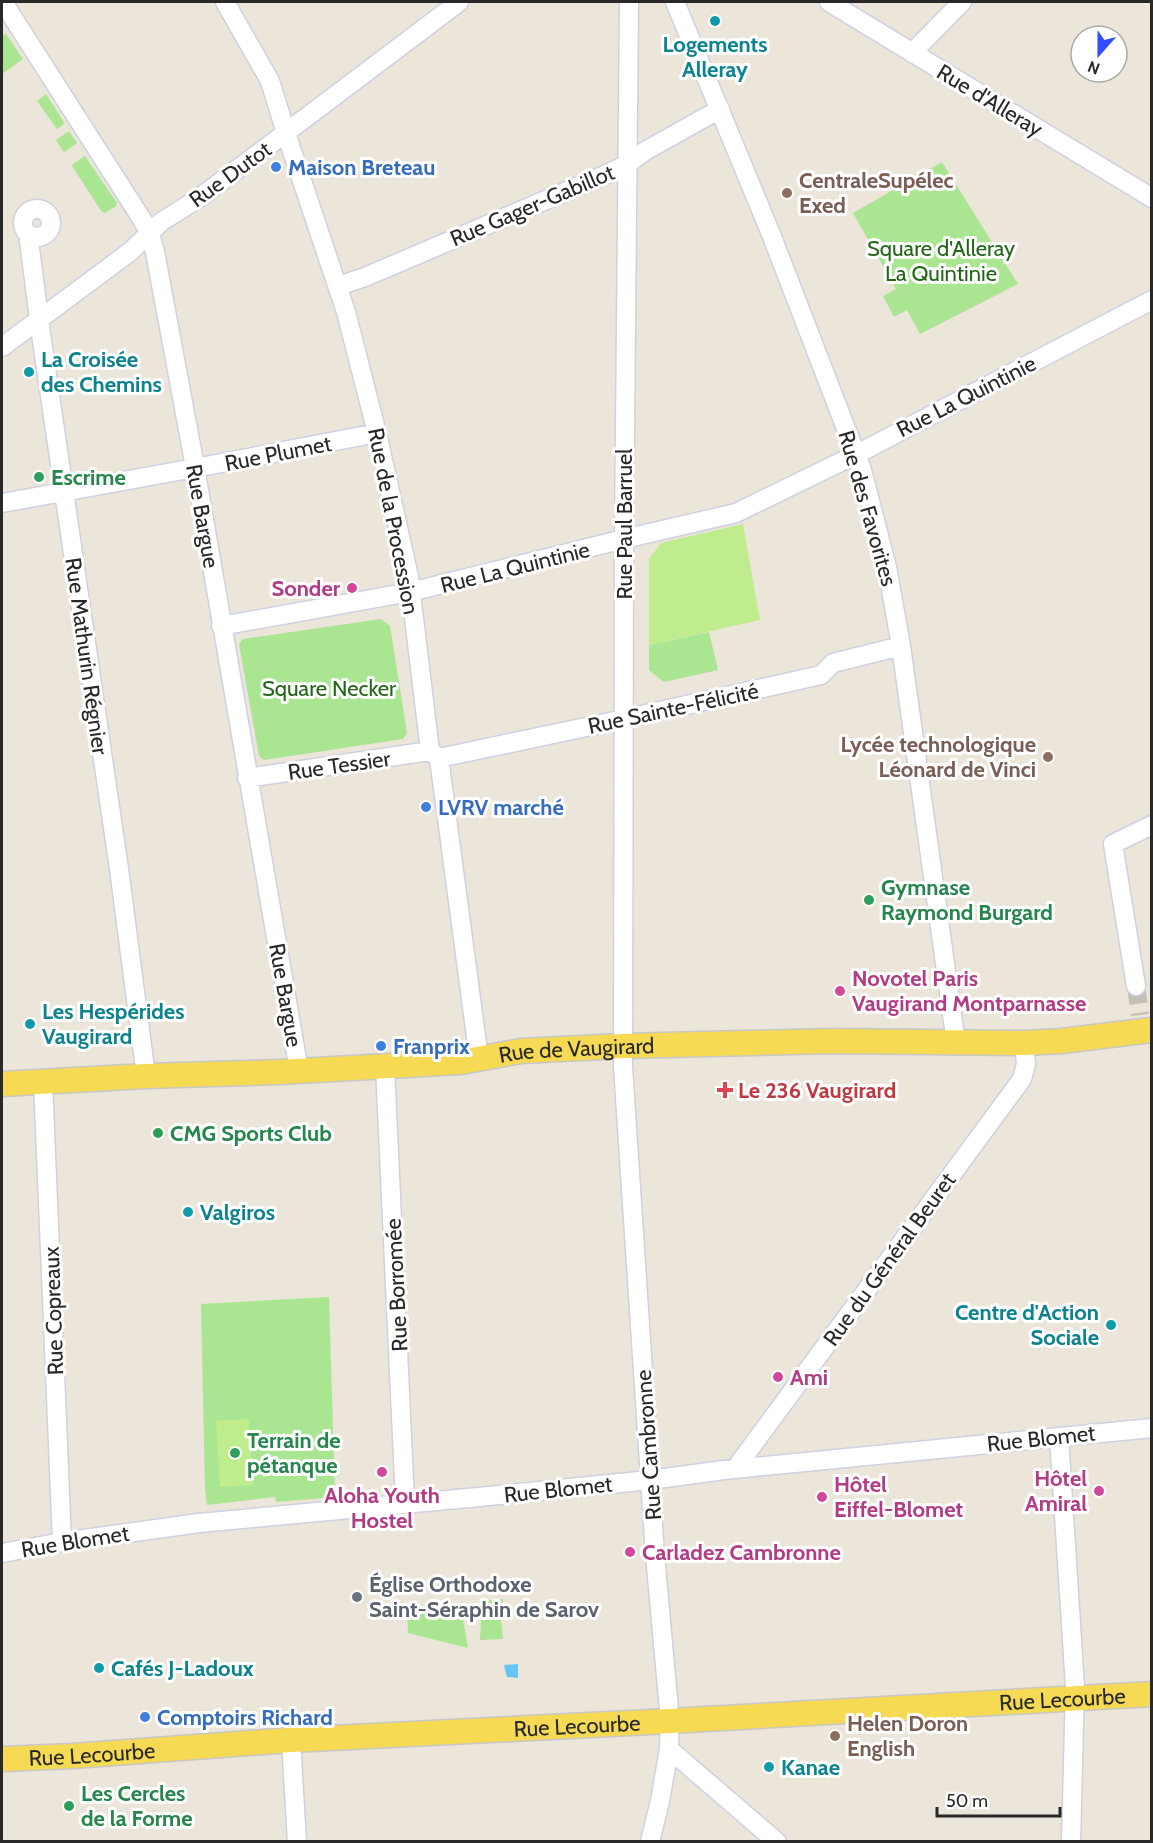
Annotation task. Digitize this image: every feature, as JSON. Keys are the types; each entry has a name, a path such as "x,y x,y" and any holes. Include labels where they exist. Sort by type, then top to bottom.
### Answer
{"main road":[{"name":"Rue de Vaugirard","path":"2,1084 385,1066 478,1059 521,1051 623,1046 832,1041 1024,1043 1061,1041 1145,1026"},
{"name":"Rue Lecourbe","path":"2,1758 73,1756 291,1740 1152,1694"}],"street":[{"name":"Rue Bargue","path":"3,2 143,221 150,234 155,252 195,467 299,1071"},
{"name":"Rue de la Procession","path":"225,2 270,81 346,312 377,433 409,578 478,1059"},
{"name":"Rue Dutot","path":"2,346 130,251 161,222 202,196 459,2"},
{"name":"Rue Paul Barruel","path":"623,1046 624,539 628,261 626,165 629,2"},
{"name":"Rue des Favorites","path":"675,2 771,234 857,454 887,567 901,646 956,1043"},
{"name":"Rue d'Alleray","path":"829,2 912,53 1148,188"},
{"path":"912,53 962,2"},
{"name":"Rue Gager-Gabillot","path":"338,286 398,263 626,165 645,151 720,109"},
{"name":"Rue Mathurin Régnier","path":"31,236 29,241 39,319 119,869 146,1076"},
{"name":"Rue La Quintinie","path":"221,626 410,592 736,513 857,454 1152,300"},
{"name":"Rue Plumet","path":"2,503 377,433"},
{"name":"Rue Sainte-Félicité","path":"435,754 624,719 821,675 832,663 901,646"},
{"name":"Rue Tessier","path":"247,778 435,754"},
{"path":"1136,986 1113,844 1152,825"},
{"name":"Rue du Général Beuret","path":"735,1469 1022,1078 1026,1064 1024,1043"},
{"name":"Rue Cambronne","path":"623,1046 623,1079 655,1555 670,1721 669,1749 650,1842"},
{"name":"Rue Borromée","path":"385,1066 405,1503"},
{"name":"Rue Copreaux","path":"43,1081 62,1542"},
{"name":"Rue Blomet","path":"2,1553 62,1542 199,1523 650,1480 735,1469 1152,1428"},
{"path":"1059,1437 1076,1698 1071,1842"},
{"path":"291,1740 297,1842"},
{"path":"669,1749 777,1842"}],"green space":[{"path":"6,34 23,59 2,74 2,35"},
{"path":"46,94 64,122 57,129 37,101"},
{"path":"69,131 77,143 65,152 56,140"},
{"path":"85,156 117,203 105,213 102,212 72,166"},
{"name":"Square d'Alleray La Quintinie","path":"942,162 1018,284 920,334 907,310 894,317 883,296 896,289 853,213"},
{"path":"743,524 760,620 649,645 649,559 661,543"},
{"name":"Square Necker","path":"381,619 390,626 407,733 403,739 264,760 259,756 239,644 243,639"},
{"path":"709,632 718,670 664,682 649,670 649,645"},
{"path":"329,1297 335,1497 276,1502 275,1497 207,1505 201,1304"},
{"name":"Terrain de pétanque","path":"249,1419 253,1485 220,1487 216,1421"},
{"path":"503,1599 501,1619 503,1639 480,1640 482,1601"},
{"path":"461,1607 468,1648 408,1633 407,1609"}],"water":[{"path":"518,1664 518,1678 507,1677 504,1665"}],"tunnel":[{"path":"1136,986 1140,1015"}],"place":[{"name":"Logements Alleray","path":"715,21"},
{"name":"Maison Breteau","path":"276,167"},
{"name":"CentraleSupélec Exed","path":"787,193"},
{"name":"La Croisée des Chemins","path":"29,372"},
{"name":"Escrime","path":"39,477"},
{"name":"Sonder","path":"352,588"},
{"name":"Lycée technologique Léonard de Vinci","path":"1048,757"},
{"name":"LVRV marché","path":"426,807"},
{"name":"Gymnase Raymond Burgard","path":"869,900"},
{"name":"Novotel Paris Vaugirand Montparnasse","path":"840,991"},
{"name":"Les Hespérides Vaugirard","path":"30,1024"},
{"name":"Franprix","path":"381,1046"},
{"name":"Le 236 Vaugirard","path":"725,1090"},
{"name":"CMG Sports Club","path":"158,1133"},
{"name":"Valgiros","path":"188,1212"},
{"name":"Centre d'Action Sociale","path":"1111,1325"},
{"name":"Ami","path":"778,1377"},
{"name":"Terrain de pétanque","path":"235,1453"},
{"name":"Aloha Youth Hostel","path":"382,1472"},
{"name":"Hôtel Amiral","path":"1099,1491"},
{"name":"Hôtel Eiffel-Blomet","path":"822,1497"},
{"name":"Carladez Cambronne","path":"630,1552"},
{"name":"Église Orthodoxe Saint-Séraphin de Sarov","path":"357,1597"},
{"name":"Cafés J-Ladoux","path":"99,1668"},
{"name":"Comptoirs Richard","path":"145,1717"},
{"name":"Helen Doron English","path":"835,1736"},
{"name":"Kanae","path":"769,1767"},
{"name":"Les Cercles de la Forme","path":"69,1806"}]}
